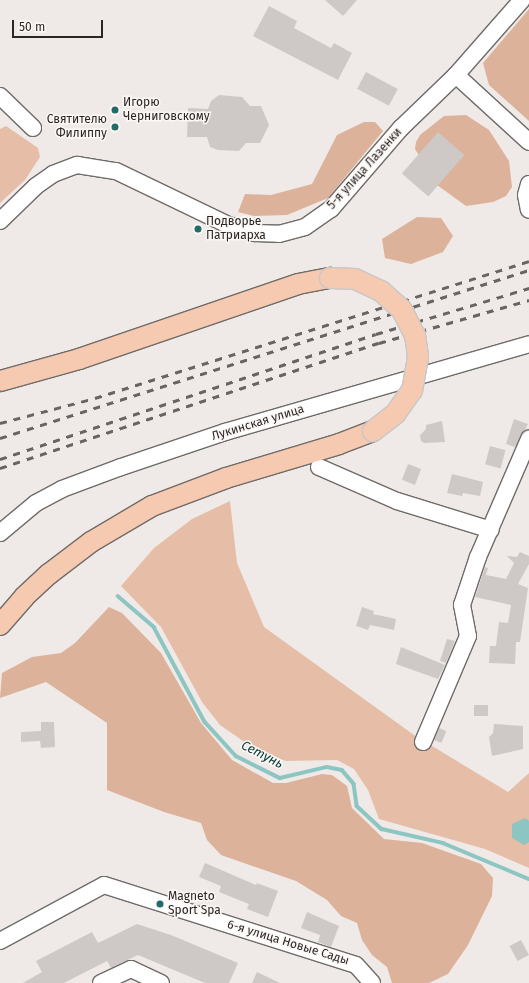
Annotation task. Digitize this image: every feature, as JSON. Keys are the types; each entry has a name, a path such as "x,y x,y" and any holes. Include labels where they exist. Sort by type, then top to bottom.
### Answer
{"main road":[{"path":"0,381 79,359 298,284 330,278 355,280 381,291 402,310 415,335 418,357 412,390 395,414 373,431 339,444 226,478 152,506 91,542 49,574 24,596 0,625"}],"street":[{"name":"5-я улица Лазенки","path":"0,221 36,186 53,174 77,165 116,171 228,225 266,234 294,230 315,222 331,209 401,128 456,75 522,0"},
{"path":"456,75 529,143"},
{"path":"0,96 33,128"},
{"path":"529,184 526,195 529,210"},
{"name":"Лукинская улица","path":"0,533 36,503 62,489 226,432 529,344"},
{"path":"423,742 468,636 462,605 478,557 491,530 529,439"},
{"path":"319,466 397,501 491,530"},
{"name":"6-я улица Новые Сады","path":"0,941 104,885 356,965 372,983"},
{"path":"101,983 131,969 162,983"}],"shaded area":[{"path":"529,9 529,121 489,85 483,63"},
{"path":"466,115 489,130 509,161 512,187 506,196 493,202 466,206 437,185 415,149 416,142 420,135 444,116"},
{"path":"364,122 375,122 383,131 328,198 287,215 254,216 238,212 245,194 271,195 312,184 337,135"},
{"path":"6,126 38,148 40,157 25,180 0,203 0,129"},
{"path":"417,217 441,218 453,236 443,252 411,264 385,258 382,239"},
{"path":"230,501 237,563 264,627 414,735 508,792 529,773 529,868 485,849 379,819 368,790 354,769 337,760 286,761 259,752 220,725 202,702 161,627 121,586 154,548 192,519"},
{"path":"109,607 122,613 161,653 201,723 232,760 273,783 286,783 322,774 332,775 347,786 352,808 384,839 422,843 481,864 493,878 492,896 468,945 448,974 429,983 392,983 387,967 372,955 362,940 357,923 341,916 327,900 296,881 221,855 207,840 201,823 164,812 107,790 107,723 46,682 0,698 2,673 32,657 61,653 75,643"}],"water":[{"path":"525,818 529,821 529,842 524,845 512,838 512,824"}],"building":[{"path":"325,0 357,0 343,16"},
{"path":"269,6 297,21 294,28 331,48 334,43 352,53 338,80 253,36"},
{"path":"366,72 398,89 389,106 357,89"},
{"path":"219,95 242,97 250,106 261,106 269,125 260,143 246,143 239,151 218,150 210,147 207,137 187,137 188,108 208,109 211,101"},
{"path":"438,132 464,155 428,196 402,174"},
{"path":"514,419 528,424 515,447 506,444"},
{"path":"442,421 445,442 424,443 421,441 420,435 426,429 426,425"},
{"path":"490,446 505,450 501,468 485,464"},
{"path":"408,464 421,469 415,485 402,480"},
{"path":"452,474 483,482 480,496 463,493 462,496 447,493"},
{"path":"520,552 529,556 529,564 518,584 528,588 520,642 516,642 515,664 489,663 490,646 496,646 499,622 508,623 511,605 475,597 485,567 488,568 486,575 506,579 514,563 507,556 517,557"},
{"path":"362,607 374,611 373,614 396,619 394,630 370,625 368,630 356,626"},
{"path":"447,639 455,641 446,663 440,661"},
{"path":"401,647 445,665 438,679 396,664"},
{"path":"474,705 488,705 488,716 474,716"},
{"path":"41,722 54,722 55,747 41,748 40,741 21,742 21,732 41,731"},
{"path":"494,724 523,726 523,749 492,756 489,737 493,733"},
{"path":"439,728 446,731 441,743 434,740"},
{"path":"205,863 256,885 257,883 278,891 268,917 247,909 249,904 219,892 221,886 199,877"},
{"path":"307,912 339,926 331,947 318,942 320,935 301,928"},
{"path":"137,924 171,935 238,963 229,983 205,983 138,955 111,968 107,961 64,983 23,983 42,972 36,961 92,932 98,943"},
{"path":"521,940 529,955 518,961 510,946"},
{"path":"257,972 280,983 252,983"}],"waterway":[{"name":"Сетунь","path":"118,596 154,627 205,722 236,756 280,778 327,767 342,770 354,784 357,806 382,829 443,843 529,879"}],"railway":[{"path":"0,423 95,398 529,261"},
{"path":"0,438 529,270"},
{"path":"0,459 376,334 529,288"},
{"path":"0,468 379,343 529,300"}],"place":[{"name":"Игорю Черниговскому","path":"115,110"},
{"name":"Святителю Филиппу","path":"115,127"},
{"name":"Подворье Патриарха","path":"198,229"},
{"name":"Magneto Sport Spa","path":"160,904"}]}
